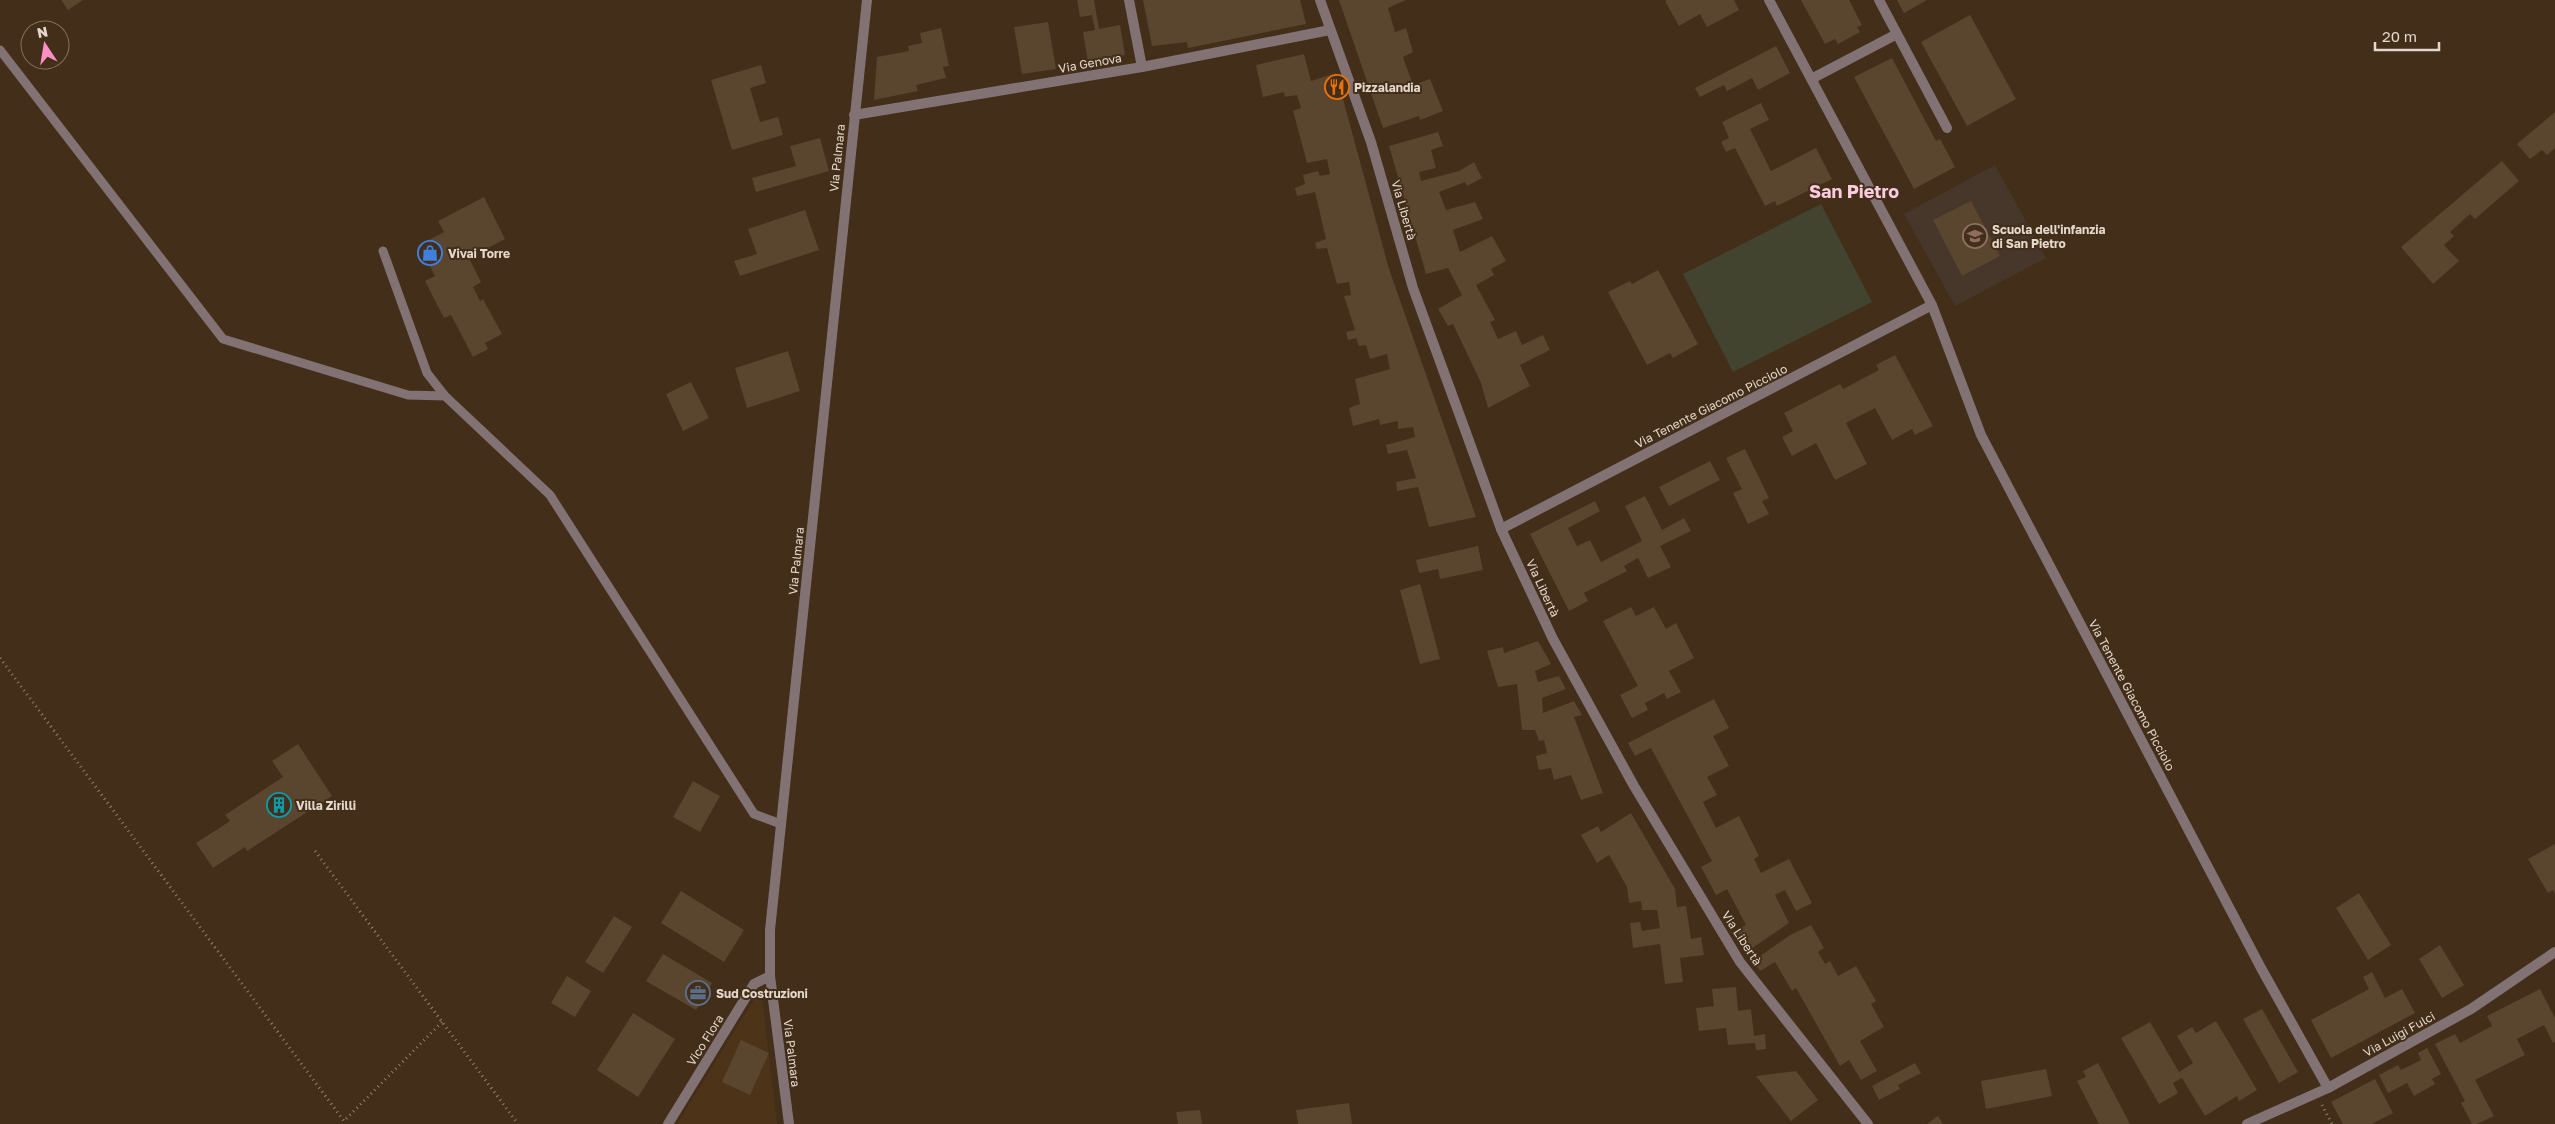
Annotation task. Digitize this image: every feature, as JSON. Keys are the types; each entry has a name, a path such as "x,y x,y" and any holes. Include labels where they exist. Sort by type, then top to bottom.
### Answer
{"street":[{"name":"Via Palmara","path":"788,1124 770,976 770,930 867,0"},
{"path":"1129,0 1142,67"},
{"name":"Via Libertà","path":"1320,0 1371,142 1413,288 1501,529 1553,639 1634,786 1740,962 1868,1124"},
{"name":"Via Tenente Giacomo Picciolo","path":"1769,0 1932,305 1981,435 2261,968 2328,1088"},
{"path":"1878,0 1947,128"},
{"name":"Via Genova","path":"854,115 1142,67 1330,30"},
{"path":"1812,78 1897,34"},
{"name":"Via Tenente Giacomo Picciolo","path":"1501,529 1932,305"},
{"name":"Via Luigi Fulci","path":"2247,1124 2328,1088 2471,1009 2555,952"},
{"name":"Vico Flora","path":"668,1124 754,984 770,976"}],"lane":[{"path":"0,50 223,340 408,395 445,396"},
{"path":"382,251 427,373 445,396 550,495 754,814 781,824"}],"path":[{"path":"0,658 344,1121 442,1022"},
{"path":"315,851 518,1124"}],"shaded area":[{"name":"Scuola dell'infanzia di San Pietro","path":"1995,165 2046,258 1955,306 1904,214"},
{"path":"755,998 762,998 777,1124 677,1124"}],"green space":[{"path":"1821,204 1872,302 1733,372 1683,274"}],"building":[{"path":"61,0 83,0 68,10"},
{"path":"1077,0 1094,0 1099,29 1120,25 1125,55 1088,62 1083,32 1095,30 1092,15 1080,17"},
{"path":"1143,0 1300,0 1306,24 1188,48 1187,42 1152,46"},
{"path":"1339,0 1406,0 1388,8 1395,32 1406,28 1413,52 1403,57 1413,85 1430,79 1443,111 1420,120 1419,116 1383,128"},
{"path":"1734,0 1739,10 1707,27 1700,14 1679,26 1665,1"},
{"path":"1801,0 1849,0 1862,25 1857,27 1860,32 1838,44 1835,39 1825,44"},
{"path":"1897,0 1927,0 1904,13"},
{"path":"1970,15 2016,99 1967,126 1921,42"},
{"path":"1048,22 1056,69 1022,74 1014,27"},
{"path":"941,28 949,66 943,67 946,78 916,85 918,91 874,100 877,57 909,51 908,46 922,43 920,33"},
{"path":"1776,46 1790,73 1758,90 1752,78 1727,91 1724,85 1700,97 1695,88"},
{"path":"1304,54 1311,81 1336,73 1389,269 1476,517 1429,527 1418,487 1397,491 1396,482 1416,478 1407,450 1388,454 1386,445 1415,437 1413,427 1398,429 1398,421 1380,425 1379,419 1353,426 1349,408 1360,404 1355,379 1390,369 1387,354 1370,359 1366,345 1359,346 1356,338 1348,340 1346,332 1355,330 1344,296 1351,295 1349,282 1337,284 1327,248 1317,249 1315,243 1326,239 1315,192 1297,196 1295,188 1305,184 1303,175 1318,171 1320,176 1330,174 1327,159 1307,163 1293,111 1301,108 1297,95 1285,97 1284,92 1263,97 1256,65"},
{"path":"1892,58 1936,141 1940,139 1955,167 1914,189 1854,77"},
{"path":"761,65 766,83 750,88 760,122 778,117 783,135 732,150 711,80"},
{"path":"1761,103 1769,120 1750,129 1771,171 1816,148 1832,179 1777,206 1775,201 1765,206 1735,148 1726,152 1721,142 1729,138 1722,122"},
{"path":"2555,112 2555,148 2547,155 2542,150 2530,159 2517,144"},
{"path":"1438,132 1443,146 1431,150 1436,168 1419,172 1421,181 1459,171 1474,162 1482,178 1467,186 1465,182 1439,192 1446,210 1475,202 1483,219 1453,230 1460,252 1492,236 1506,261 1491,269 1494,275 1476,285 1495,320 1490,322 1498,339 1516,331 1522,345 1543,335 1550,350 1520,365 1530,386 1488,408 1481,383 1453,324 1448,326 1438,309 1462,295 1448,268 1426,274 1389,146"},
{"path":"820,138 829,171 756,192 752,178 796,166 790,146"},
{"path":"2502,161 2519,181 2475,219 2470,214 2450,232 2454,236 2444,245 2459,261 2433,284 2401,247"},
{"path":"484,197 505,239 469,258 481,282 473,287 480,301 483,299 502,334 485,343 488,349 473,357 451,315 444,318 425,281 435,276 419,245 444,232 438,221"},
{"path":"1971,201 2000,256 1962,276 1933,220"},
{"path":"805,210 819,250 740,276 734,261 757,254 748,229"},
{"path":"1658,270 1698,344 1673,358 1670,353 1647,365 1608,292 1630,281 1632,284"},
{"path":"788,351 800,391 747,408 735,368"},
{"path":"1895,355 1933,426 1915,435 1912,429 1892,440 1875,408 1846,423 1867,464 1835,480 1816,443 1792,456 1782,437 1793,431 1784,413 1840,384 1843,389 1879,370 1876,365"},
{"path":"691,382 709,418 683,431 666,394"},
{"path":"1745,449 1769,498 1762,501 1769,514 1748,524 1733,493 1742,489 1726,458"},
{"path":"1710,461 1720,480 1669,506 1659,487"},
{"path":"1645,496 1662,530 1684,518 1691,531 1660,546 1671,567 1648,578 1638,558 1624,566 1627,571 1584,593 1588,601 1569,611 1530,534 1595,501 1600,511 1568,528 1577,546 1590,540 1601,562 1642,541 1625,506"},
{"path":"1478,546 1483,570 1440,579 1438,569 1419,573 1416,560"},
{"path":"1420,584 1440,659 1420,664 1400,590"},
{"path":"1631,607 1636,616 1654,607 1666,629 1676,623 1694,658 1669,671 1681,692 1667,699 1664,693 1645,703 1648,710 1632,718 1620,695 1638,686 1603,621"},
{"path":"1538,641 1551,664 1535,671 1538,682 1559,676 1566,689 1542,698 1543,713 1574,701 1582,715 1574,717 1603,793 1581,800 1571,775 1554,780 1551,768 1539,770 1536,756 1547,753 1544,740 1539,741 1535,730 1522,730 1517,684 1498,687 1487,651 1503,647 1504,653"},
{"path":"1714,699 1729,728 1713,736 1729,766 1707,777 1717,795 1703,802 1716,828 1739,816 1759,856 1754,859 1761,873 1789,859 1812,903 1796,911 1785,890 1775,895 1789,923 1748,951 1736,930 1746,925 1727,889 1716,895 1701,867 1712,861 1651,748 1635,756 1628,743"},
{"name":"Villa Zirilli","path":"298,744 332,796 247,851 245,847 213,868 196,843 230,821 225,815 283,777 272,761"},
{"path":"693,781 720,796 700,832 673,817"},
{"path":"1631,813 1675,889 1677,907 1686,906 1691,939 1701,937 1704,955 1680,958 1683,982 1665,984 1660,944 1633,948 1630,923 1640,922 1642,931 1660,928 1657,910 1642,910 1641,901 1629,903 1627,887 1609,855 1597,863 1581,835 1598,826 1601,832"},
{"path":"2555,844 2555,894 2553,890 2548,893 2528,859"},
{"path":"681,891 744,930 724,962 661,923"},
{"path":"2359,893 2391,945 2368,960 2336,908"},
{"path":"614,916 632,927 603,973 585,962"},
{"path":"1811,925 1824,948 1818,952 1825,964 1830,961 1838,976 1856,966 1876,1001 1871,1004 1884,1027 1860,1041 1877,1071 1861,1080 1849,1060 1840,1066 1796,988 1792,991 1775,962 1760,971 1753,961 1790,935"},
{"path":"2440,945 2464,985 2442,998 2419,959"},
{"path":"663,954 712,983 696,1010 646,981"},
{"path":"2372,972 2385,998 2402,989 2415,1013 2331,1058 2311,1020 2369,989 2363,977"},
{"path":"567,976 591,991 575,1017 551,1003"},
{"path":"1736,987 1738,1011 1751,1009 1754,1036 1765,1034 1766,1049 1756,1050 1755,1043 1728,1045 1726,1028 1699,1031 1696,1008 1714,1006 1712,989"},
{"path":"2540,989 2555,1018 2555,1042 2553,1043 2544,1025 2517,1039 2525,1055 2475,1080 2494,1116 2477,1124 2472,1124 2461,1103 2465,1101 2435,1044 2455,1034 2460,1043 2492,1026 2487,1016"},
{"path":"2262,1009 2298,1072 2279,1083 2243,1019"},
{"path":"633,1013 675,1039 638,1097 597,1070"},
{"path":"2216,1021 2257,1090 2239,1101 2237,1096 2205,1116 2182,1078 2173,1083 2178,1093 2159,1104 2121,1038 2150,1022 2179,1072 2193,1063 2177,1036 2192,1027 2196,1033"},
{"path":"741,1040 769,1053 750,1095 722,1082"},
{"path":"2427,1048 2441,1074 2432,1079 2435,1084 2414,1096 2407,1083 2388,1093 2379,1075 2398,1065 2401,1070 2421,1060 2418,1053"},
{"path":"1915,1063 1921,1073 1898,1085 1900,1089 1879,1100 1872,1086"},
{"path":"2098,1063 2130,1124 2099,1124 2077,1081 2086,1077 2083,1071"},
{"path":"2046,1069 2052,1096 1986,1109 1981,1081"},
{"path":"1796,1071 1818,1100 1791,1121 1756,1076"},
{"path":"2375,1079 2393,1113 2372,1124 2343,1124 2331,1102"},
{"path":"1349,1103 1352,1124 1298,1124 1296,1110"},
{"path":"1200,1110 1202,1124 1178,1124 1176,1112"},
{"path":"1938,1116 1943,1124 1927,1124"}],"place":[{"name":"Pizzalandia","path":"1337,87"},
{"name":"Scuola dell'infanzia di San Pietro","path":"1975,236"},
{"name":"Vivai Torre","path":"430,253"},
{"name":"Villa Zirilli","path":"279,805"},
{"name":"Sud Costruzioni","path":"698,993"}],"district":[{"name":"San Pietro","path":"1854,191"}]}
